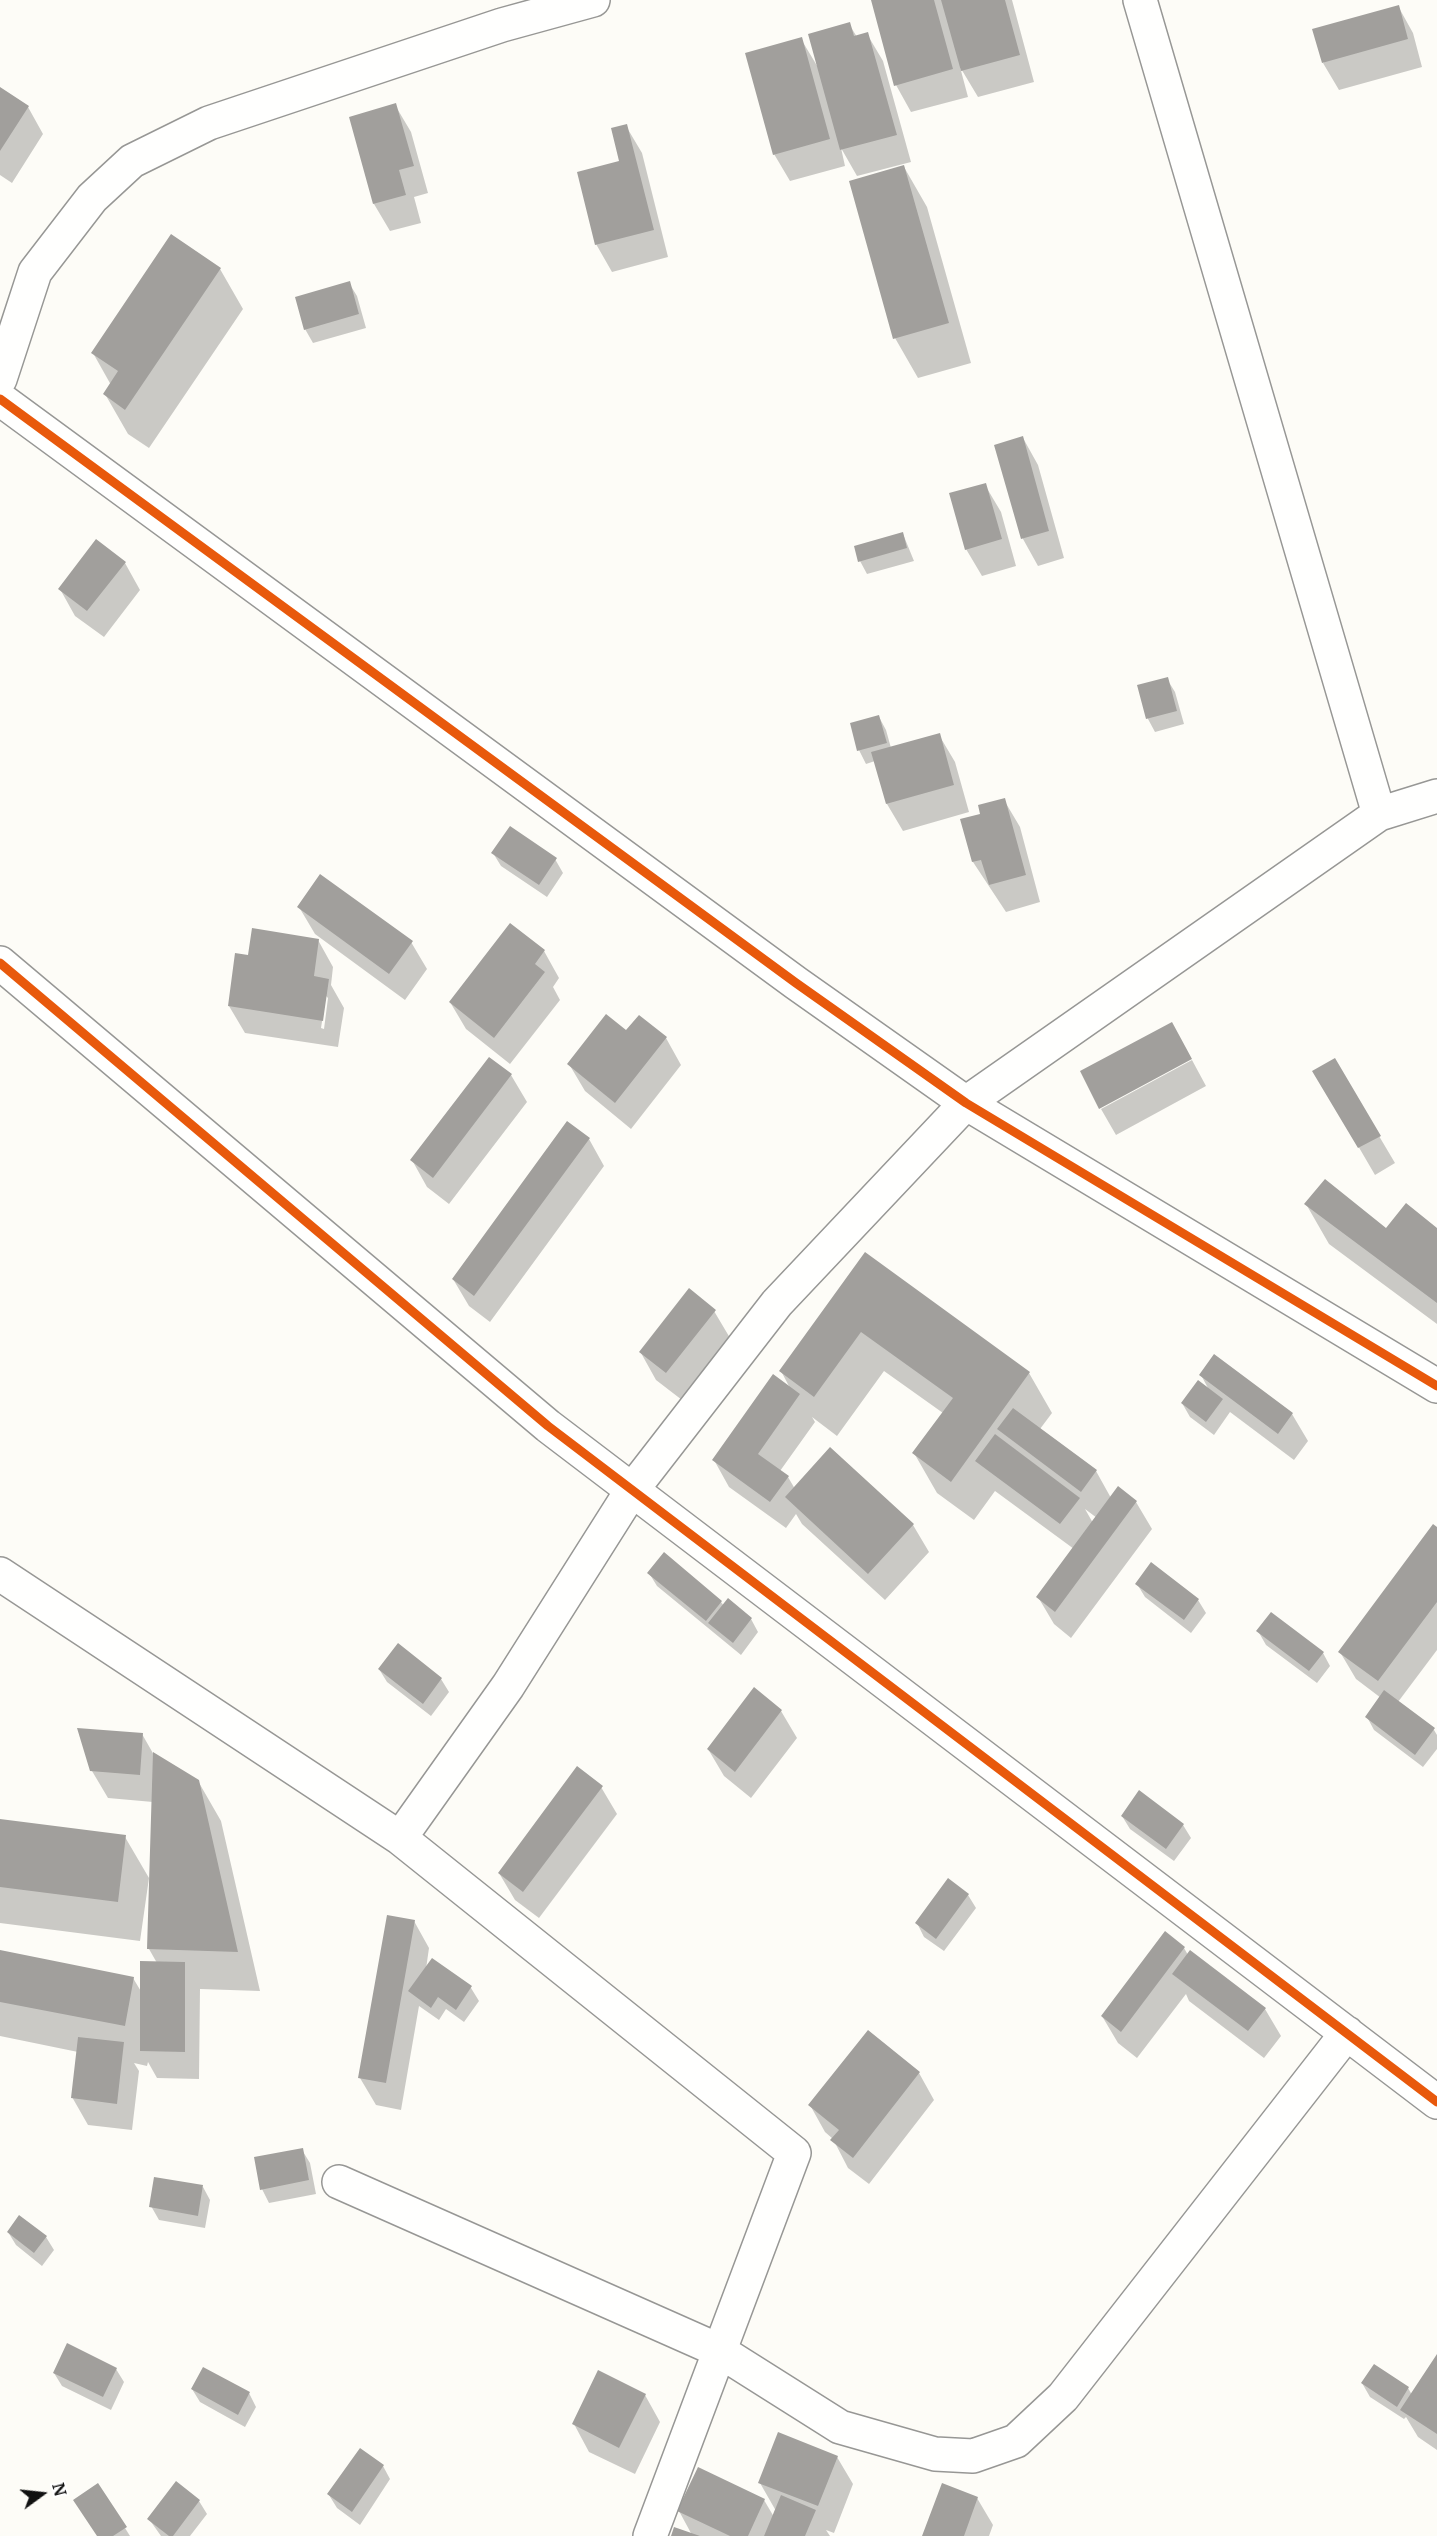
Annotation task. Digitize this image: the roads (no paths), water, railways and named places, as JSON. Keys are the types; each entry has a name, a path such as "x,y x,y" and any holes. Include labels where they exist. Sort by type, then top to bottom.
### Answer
{"street":[{"path":"0,379 35,272 92,198 132,161 209,123 498,12 593,0"},
{"path":"1140,0 1379,814"},
{"path":"0,399 796,982 966,1103 1437,1386"},
{"path":"400,1838 508,1686 632,1490 777,1303 966,1103 1379,814 1437,796"},
{"path":"0,963 548,1425 1437,2102"},
{"path":"0,1574 400,1838 794,2153 718,2350 650,2536"},
{"path":"339,2182 718,2350 840,2427 935,2454 973,2456 1016,2441 1063,2397 1347,2033"}]}
